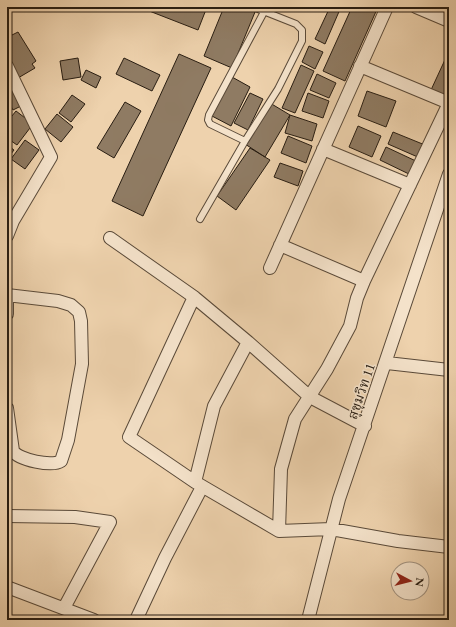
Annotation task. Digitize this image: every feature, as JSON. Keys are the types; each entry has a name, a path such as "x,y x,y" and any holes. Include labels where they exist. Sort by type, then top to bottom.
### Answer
{"street":[{"path":"270,268 386,7"},
{"path":"416,7 449,21"},
{"path":"279,531 281,470 295,420 310,397 350,326 357,298 364,281 449,103 360,66"},
{"path":"7,236 10,220 51,157 9,75"},
{"path":"323,149 410,185"},
{"name":"สุขุมวิท 11","path":"308,620 339,499 387,363 448,181"},
{"path":"110,238 194,297 310,397 365,426"},
{"path":"280,245 364,281"},
{"path":"7,314 7,295 58,301 71,305 79,312 81,321 82,364 68,440 61,461 54,463 23,459 16,456 13,451 7,408"},
{"path":"194,297 129,437 198,484 279,531 331,529 398,541 449,547"},
{"path":"136,620 198,484 214,406 248,342"},
{"path":"387,363 449,370"},
{"path":"7,516 75,517 110,522 64,608"},
{"path":"7,587 94,620"}],"lane":[{"path":"200,219 245,140 278,88 302,41 302,30 296,24 253,7"},
{"path":"245,140 210,124 208,120 209,115 264,12"}],"building":[{"path":"139,7 207,7 198,30"},
{"path":"224,7 242,7 255,12 232,68 204,56"},
{"path":"330,7 341,7 325,44 315,39"},
{"path":"352,7 378,7 345,81 323,71"},
{"path":"423,7 449,7 449,18"},
{"path":"8,28 12,35 18,32 36,61 32,64 35,68 18,78 7,59"},
{"path":"309,46 323,52 315,69 302,62"},
{"path":"449,51 449,99 431,90"},
{"path":"179,54 211,68 143,216 112,201"},
{"path":"78,58 81,77 63,80 60,61"},
{"path":"124,58 160,75 152,91 116,74"},
{"path":"301,65 314,71 295,113 282,108"},
{"path":"86,70 101,77 96,88 81,80"},
{"path":"317,74 336,83 329,98 310,90"},
{"path":"232,77 250,87 231,126 212,116"},
{"path":"13,91 21,106 13,110 7,99 7,94"},
{"path":"367,91 396,101 386,127 358,116"},
{"path":"250,93 263,99 248,130 234,123"},
{"path":"308,93 329,101 323,118 302,111"},
{"path":"72,95 85,104 71,122 59,113"},
{"path":"125,102 141,111 114,158 97,148"},
{"path":"270,103 290,115 265,157 245,144"},
{"path":"16,111 33,124 17,145 7,138 7,122"},
{"path":"57,114 73,127 61,142 45,129"},
{"path":"290,115 317,124 312,141 285,133"},
{"path":"358,126 381,136 372,157 349,147"},
{"path":"393,132 425,145 420,158 388,144"},
{"path":"288,136 312,146 306,163 281,153"},
{"path":"25,140 39,150 25,169 11,159"},
{"path":"7,145 14,150 7,159"},
{"path":"386,147 418,162 411,175 380,160"},
{"path":"250,148 270,160 236,210 217,196"},
{"path":"280,163 303,171 298,186 274,177"}]}
